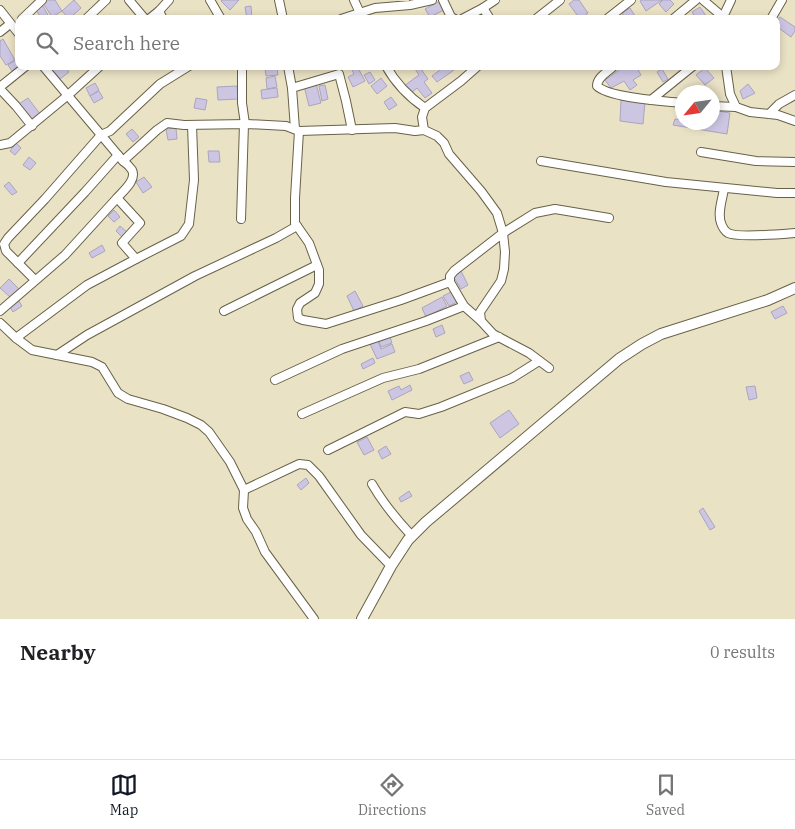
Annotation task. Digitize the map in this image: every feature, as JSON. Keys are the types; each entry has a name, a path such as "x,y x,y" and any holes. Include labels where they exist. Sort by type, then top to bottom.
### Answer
{"street":[{"path":"26,15 42,0"},
{"path":"90,15 106,0"},
{"path":"129,0 141,15"},
{"path":"154,15 170,0"},
{"path":"210,0 219,15"},
{"path":"279,0 282,15"},
{"path":"354,0 360,13"},
{"path":"354,15 375,8 432,0"},
{"path":"443,0 450,15"},
{"path":"469,15 495,0"},
{"path":"541,15 560,0"},
{"path":"611,15 631,0"},
{"path":"678,15 696,0"},
{"path":"702,0 721,15"},
{"path":"726,15 731,0"},
{"path":"773,15 782,0"},
{"path":"482,8 487,15"},
{"path":"0,10 14,24 0,32"},
{"path":"159,11 162,15"},
{"path":"21,70 0,88 32,126"},
{"path":"0,311 65,256 117,198 132,180 133,176 131,169 46,70"},
{"path":"0,145 10,143 32,126 96,70"},
{"path":"35,280 6,251 4,244 8,238 101,135 110,131 160,84 183,70"},
{"path":"241,219 245,124 242,103 242,70"},
{"path":"289,70 297,130 295,224 308,244 320,270 319,284 315,293 300,303 297,309 298,318 326,324 450,282"},
{"path":"389,70 403,90 425,108"},
{"path":"424,130 422,117 425,108 474,70"},
{"path":"609,70 597,82 599,88 615,94 675,102"},
{"path":"651,100 688,70"},
{"path":"727,70 730,94 736,107"},
{"path":"292,88 339,74 352,130"},
{"path":"769,114 778,104 795,95"},
{"path":"720,106 736,107 750,112 778,115 795,121"},
{"path":"18,263 85,192 121,158 167,123 286,126 297,130 395,128 416,131 424,130 437,136 444,143 449,154 497,213 503,232 505,252 501,281 480,312 481,321"},
{"path":"16,338 87,285 181,236 189,224 194,180 192,125"},
{"path":"701,152 756,161 795,162"},
{"path":"541,162 666,182 777,193 795,193"},
{"path":"724,188 720,222 728,233 739,235 795,233"},
{"path":"117,198 140,223 122,243 136,259"},
{"path":"550,368 529,353 493,334 464,306 450,282 450,276 454,270 503,232 535,213 555,209 609,218"},
{"path":"57,355 87,336 195,276 276,238 297,226"},
{"path":"224,311 317,265"},
{"path":"362,619 391,566 412,536 426,522 619,359 661,334 768,300 795,288"},
{"path":"275,380 342,348 426,321 464,306"},
{"path":"0,323 32,350 92,362 102,367 118,393 187,418 201,425 209,432 230,462 244,490 243,508 265,552 314,619"},
{"path":"302,414 383,378 419,369 499,337"},
{"path":"328,450 406,412 419,414 441,407 512,378 539,361"},
{"path":"244,490 299,464 308,465 319,476 370,546 391,566"},
{"path":"372,484 396,519 412,536"}],"building":[{"path":"47,0 55,0 62,11 55,15 51,15 43,3"},
{"path":"74,0 81,8 73,15 66,15 62,11"},
{"path":"222,0 239,0 230,10"},
{"path":"442,0 446,9 434,15 429,15 425,9"},
{"path":"574,0 579,0 588,13 577,15 569,4"},
{"path":"662,0 646,11 640,1"},
{"path":"663,0 670,0 674,4 666,12 659,4"},
{"path":"43,6 48,15 39,15 36,10"},
{"path":"251,6 252,15 246,15 245,7"},
{"path":"700,7 705,15 694,15 692,12"},
{"path":"630,8 634,15 623,15 622,13"},
{"path":"780,17 795,27 791,37 780,29"},
{"path":"3,39 15,60 6,65 0,56 0,41"},
{"path":"15,60 15,69 12,71 8,65"},
{"path":"52,70 68,70 69,72 60,79"},
{"path":"265,70 277,70 278,75 266,76"},
{"path":"352,70 359,70 365,81 353,87 348,77 354,74"},
{"path":"416,70 422,70 428,79 424,82 432,93 425,98 417,88 410,94 404,86 419,75"},
{"path":"440,70 454,70 437,82 432,76"},
{"path":"619,70 638,70 641,75 633,80 637,85 630,90 624,81 611,88 605,80"},
{"path":"663,70 668,79 663,82 657,72"},
{"path":"702,70 707,70 714,78 705,85 696,75"},
{"path":"370,72 375,80 369,84 364,75"},
{"path":"275,76 277,87 267,89 266,78"},
{"path":"381,78 387,86 377,94 371,86"},
{"path":"95,83 99,90 90,96 86,88"},
{"path":"316,83 321,103 309,106 304,86"},
{"path":"748,84 755,93 743,99 740,91"},
{"path":"325,85 328,99 322,101 319,86"},
{"path":"237,86 238,99 218,100 217,87"},
{"path":"277,88 278,97 262,99 261,90"},
{"path":"99,91 103,98 94,103 90,96"},
{"path":"391,97 397,105 389,110 384,102"},
{"path":"28,98 40,114 31,120 19,104"},
{"path":"196,98 207,100 205,110 194,108"},
{"path":"621,100 645,102 643,124 620,121"},
{"path":"720,111 730,113 727,134 703,130 720,130"},
{"path":"176,128 177,139 168,140 166,129"},
{"path":"132,129 139,137 133,142 126,134"},
{"path":"16,143 21,148 15,155 10,151"},
{"path":"208,151 219,151 220,162 209,162"},
{"path":"29,157 36,163 30,170 23,165"},
{"path":"144,177 152,187 143,193 136,182"},
{"path":"9,182 17,192 12,195 4,186"},
{"path":"114,210 120,217 114,222 108,216"},
{"path":"120,226 127,232 123,238 116,231"},
{"path":"102,245 105,251 92,258 89,253"},
{"path":"461,271 468,285 461,289 453,276"},
{"path":"9,279 19,289 10,297 0,288"},
{"path":"355,291 363,306 354,311 347,296"},
{"path":"451,292 457,302 449,306 443,296"},
{"path":"442,297 447,306 426,317 422,308"},
{"path":"19,301 22,306 13,312 10,307"},
{"path":"783,306 787,313 775,319 771,312"},
{"path":"442,325 445,333 436,337 433,329"},
{"path":"390,337 392,343 381,347 379,341"},
{"path":"378,341 381,349 392,344 395,352 377,359 370,344"},
{"path":"373,358 375,363 363,369 361,364"},
{"path":"469,372 473,380 464,384 460,376"},
{"path":"410,385 412,390 392,400 388,391 399,386 401,390"},
{"path":"755,386 757,398 749,400 746,387"},
{"path":"509,410 519,424 500,438 490,423"},
{"path":"367,437 374,450 364,455 357,442"},
{"path":"386,446 391,454 382,459 378,451"},
{"path":"306,478 309,483 301,490 297,485"},
{"path":"409,491 412,496 401,502 399,498"},
{"path":"703,508 715,527 710,530 699,511"}]}
